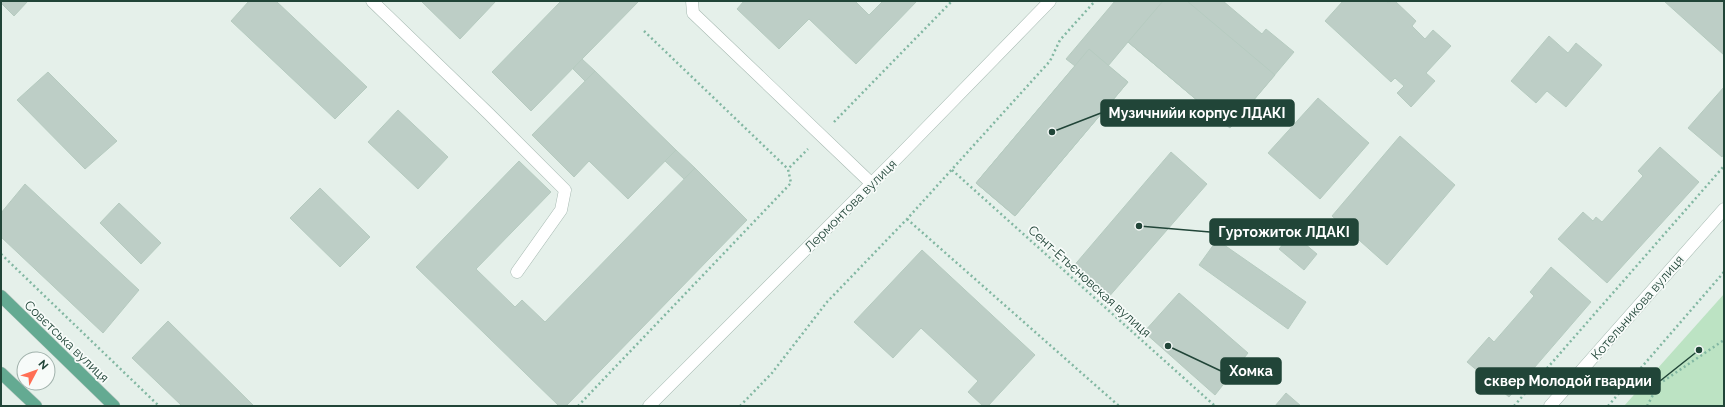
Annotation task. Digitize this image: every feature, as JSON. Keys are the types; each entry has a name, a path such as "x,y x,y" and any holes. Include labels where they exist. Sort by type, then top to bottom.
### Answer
{"main road":[{"name":"Совєтська вулиця","path":"1,296 114,406"},
{"path":"1,373 36,406"}],"street":[{"path":"372,1 489,114 564,190 561,210 517,272"},
{"path":"692,1 693,13 872,184"},
{"name":"Лермонтова вулиця","path":"649,406 872,184 1050,1"},
{"name":"Котельникова вулиця","path":"1550,406 1724,209"}],"path":[{"path":"788,169 952,1"},
{"path":"740,406 772,373 827,302 907,219 1050,61 1060,40 1095,1"},
{"path":"578,406 791,183 788,169 644,31"},
{"path":"1514,406 1724,166"},
{"name":"Сент-Етьєновская вулиця","path":"952,170 1215,406"},
{"path":"907,219 1119,406"},
{"path":"1,254 159,406"},
{"path":"1608,406 1724,272"},
{"path":"1647,406 1659,384 1724,340"}],"green space":[{"path":"1724,294 1724,406 1624,406"}],"building":[{"path":"1,1 28,1 14,16 1,3"},
{"path":"249,1 276,1 367,87 335,119 231,21"},
{"path":"421,1 496,1 460,39"},
{"path":"561,1 639,1 531,111 492,72"},
{"path":"744,1 855,1 869,15 883,1 917,1 856,64 809,19 779,49 737,9"},
{"path":"1115,1 1223,1 1262,34 1266,29 1294,52 1230,128 1128,42 1108,66 1128,82 1015,216 976,183 1075,66 1066,59"},
{"path":"1163,1 1187,1 1275,75 1230,128 1128,42"},
{"path":"1343,1 1395,1 1416,21 1412,26 1425,39 1433,30 1451,46 1426,73 1435,81 1411,107 1397,93 1404,86 1395,78 1391,82 1325,21"},
{"path":"1664,1 1724,1 1724,55"},
{"path":"1549,36 1568,53 1576,43 1602,65 1566,107 1547,91 1536,103 1511,81"},
{"path":"1089,49 1128,82 1015,216 976,183"},
{"path":"582,59 595,71 585,81 573,69"},
{"path":"595,71 676,150 628,199 589,161 574,177 532,135"},
{"path":"48,72 117,141 85,169 17,100"},
{"path":"1724,87 1724,154 1722,157 1688,128"},
{"path":"1318,98 1369,143 1320,199 1268,153"},
{"path":"398,110 448,157 418,189 368,142"},
{"path":"1400,136 1455,185 1387,265 1332,216"},
{"path":"1660,147 1699,182 1607,283 1558,239 1583,212 1593,221 1596,217 1602,222 1643,176 1638,171"},
{"path":"676,150 695,168 684,179 665,161"},
{"path":"1171,152 1207,184 1107,299 1072,268"},
{"path":"519,161 551,192 476,269 515,307 522,300 545,322 695,168 747,220 566,406 559,406 416,267"},
{"path":"25,184 139,290 103,333 1,237 1,213"},
{"path":"320,188 370,237 340,267 290,218"},
{"path":"119,203 161,243 141,264 100,223"},
{"path":"1292,233 1317,254 1304,270 1279,249"},
{"path":"1217,240 1306,302 1288,329 1199,265"},
{"path":"922,250 1035,355 988,406 983,406 968,392 978,381 921,328 893,358 854,322"},
{"path":"1551,267 1591,302 1509,397 1467,362 1489,337 1494,342 1534,296 1530,292"},
{"path":"1179,293 1248,353 1215,395 1144,332"},
{"path":"168,321 254,406 182,406 132,358"},
{"path":"1286,393 1301,406 1275,406"}],"place":[{"name":"Музичнийи корпус ЛДАКІ","path":"1052,132"},
{"name":"Гуртожиток ЛДАКІ","path":"1139,226"},
{"name":"Хомка","path":"1168,346"},
{"name":"сквер Молодой гвардии","path":"1699,350"}]}
